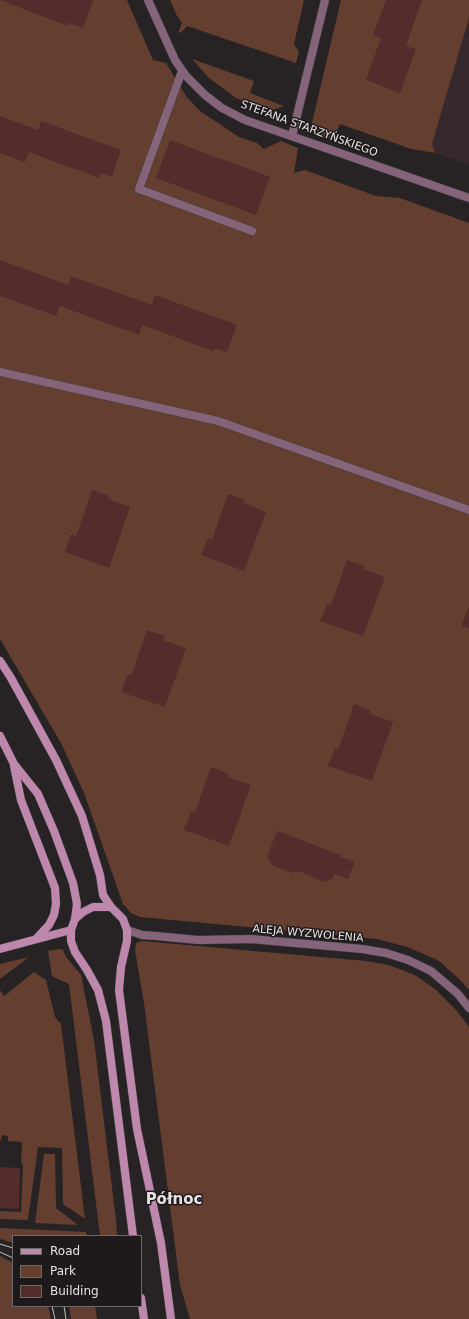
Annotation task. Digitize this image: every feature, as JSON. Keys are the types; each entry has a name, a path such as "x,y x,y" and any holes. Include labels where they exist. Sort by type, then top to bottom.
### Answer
{"main road":[{"path":"0,661 11,678 56,760 82,816 100,875 103,895 111,907 123,919 127,930 127,941 121,967 119,990 137,1129 161,1243 171,1319"},
{"path":"0,736 14,764 38,794 54,831 72,883 76,904 75,919 71,930 71,941 75,952 98,990 106,1021 133,1235"},
{"path":"14,764 21,800 55,888 56,904 54,915 38,938"},
{"path":"75,919 83,912 93,907 111,907"},
{"path":"0,949 71,930"},
{"path":"142,1305 144,1319"}],"street":[{"name":"STEFANA STARZYŃSKIEGO","path":"148,0 175,60 182,71 205,95 222,108 245,120 469,198"},
{"path":"292,136 325,0"},
{"path":"182,71 139,189 252,232"},
{"path":"0,372 218,421 469,510"},
{"name":"ALEJA WYZWOLENIA","path":"127,930 156,936 198,940 251,939 362,949 386,953 408,960 431,971 458,994 469,1008"}],"shaded area":[{"path":"469,18 469,165 435,153 432,144"}],"green space":[{"path":"0,0 127,0 153,60 166,63 186,96 200,111 239,137 257,143 264,149 281,141 298,148 294,173 305,170 376,196 400,198 469,223 469,990 438,960 407,947 377,939 140,917 131,913 123,904 84,793 61,743 0,639"},
{"path":"170,0 304,0 294,44 299,52 296,63 187,26 183,31 178,33 182,23"},
{"path":"341,0 469,0 469,18 432,144 435,153 411,149 340,124 332,138 327,139 322,138 311,127"},
{"path":"192,59 254,81 250,93 284,106 270,111 236,98 209,78"},
{"path":"142,941 366,961 389,965 415,975 435,989 457,1011 469,1027 469,1319 190,1319 180,1285 144,1003 135,950 136,943"},
{"path":"59,949 63,950 66,957 81,975 94,1040 117,1235 100,1235 69,984 52,976 48,951"},
{"path":"29,957 0,979 0,964"},
{"path":"34,972 46,980 55,1017 61,1024 85,1219 63,1204 62,1148 38,1147 28,1220 0,1219 0,1211 21,1212 23,1164 21,1163 22,1142 8,1141 8,1136 2,1135 0,1141 0,990 4,996"},
{"path":"44,1154 55,1154 56,1208 78,1225 35,1223"},
{"path":"0,1228 86,1232 87,1235 12,1235 12,1243 0,1239"},
{"path":"0,1256 12,1262 12,1307 48,1307 51,1319 0,1319"},
{"path":"69,1307 95,1307 97,1319 71,1319"}],"building":[{"path":"0,0 93,0 83,28 69,23 68,26"},
{"path":"386,0 422,0 406,46 416,49 400,93 366,80 381,38 373,35"},
{"path":"0,116 38,130 41,121 121,150 112,177 101,173 99,178 29,152 25,162 0,153"},
{"path":"170,140 270,177 256,215 156,178"},
{"path":"0,260 68,285 71,276 152,305 155,295 237,325 227,352 215,348 213,351 142,325 139,335 60,306 56,316 0,296"},
{"path":"92,490 109,496 108,499 130,507 109,568 65,552 71,534 76,536"},
{"path":"228,494 245,500 244,503 266,512 244,571 201,555 208,538 212,540"},
{"path":"347,560 364,566 363,569 385,577 363,636 320,621 327,604 331,605"},
{"path":"468,608 469,609 469,629 461,626"},
{"path":"147,630 165,636 163,640 186,648 165,707 121,692 128,674 131,676"},
{"path":"354,704 371,710 370,714 393,722 372,781 328,766 335,748 338,750"},
{"path":"211,767 229,774 228,777 251,785 229,846 184,830 191,811 195,812"},
{"path":"277,831 341,855 341,857 355,862 348,879 334,874 332,879 325,882 298,871 291,873 272,865 267,857"},
{"path":"0,1167 20,1168 19,1209 0,1208"}],"tram line":[{"path":"0,1244 12,1248"},
{"path":"0,1252 12,1258"},
{"path":"52,1307 55,1319"},
{"path":"64,1307 66,1319"}],"district":[{"name":"Północ","path":"174,1200"}]}
